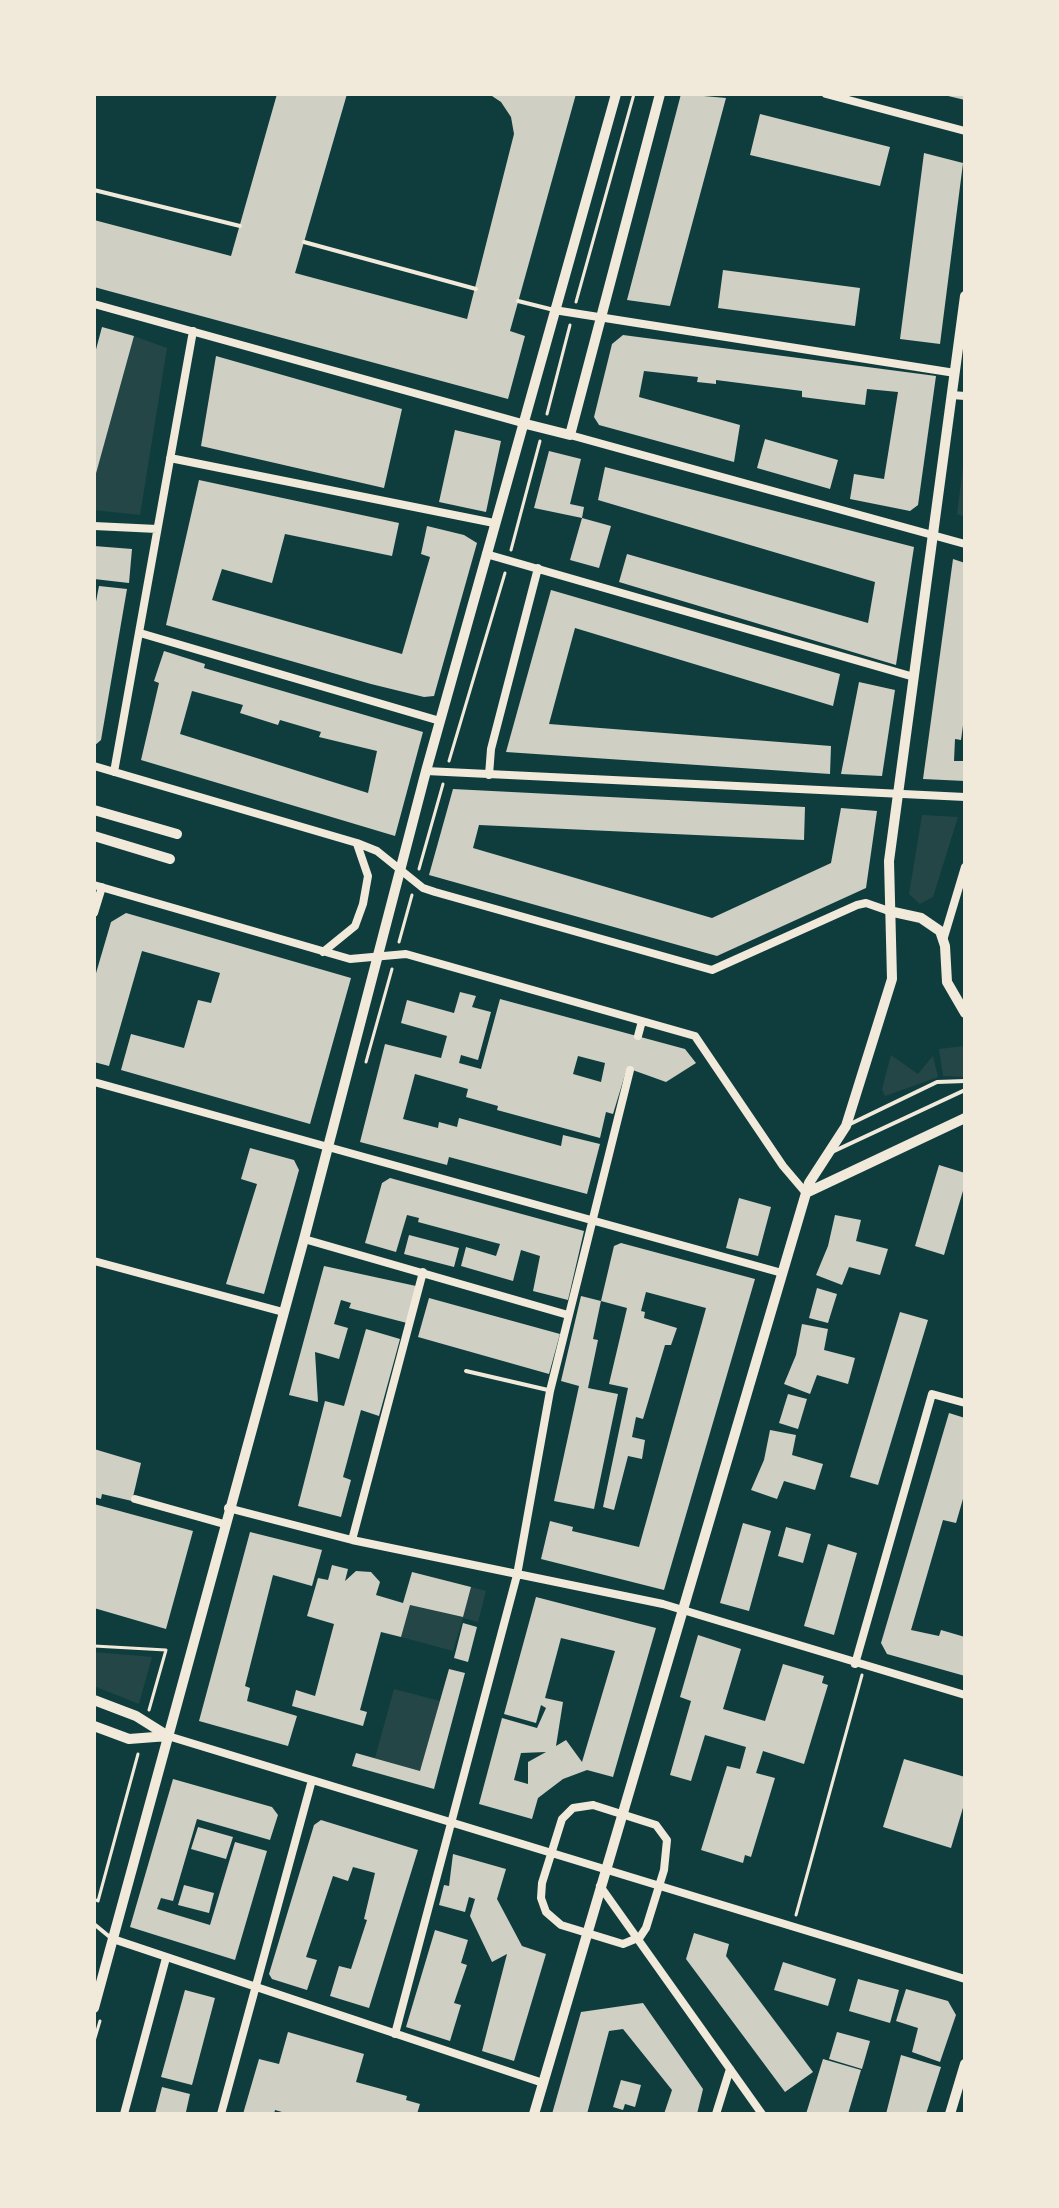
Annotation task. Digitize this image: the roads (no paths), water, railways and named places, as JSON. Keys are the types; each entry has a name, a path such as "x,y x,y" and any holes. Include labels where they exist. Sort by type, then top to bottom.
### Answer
{"street":[{"path":"94,2008 228,1508 304,1239 426,771 616,94"},
{"path":"570,435 660,94"},
{"path":"826,94 864,99 965,131"},
{"path":"534,2114 806,1193 814,1172 846,1126 892,979 894,963 889,911 889,861 965,296"},
{"path":"94,304 965,544"},
{"path":"554,310 600,320 955,373"},
{"path":"114,772 193,331"},
{"path":"952,395 965,396"},
{"path":"170,458 494,523"},
{"path":"94,526 157,529"},
{"path":"486,554 914,677"},
{"path":"489,775 491,749 538,568"},
{"path":"140,633 440,721"},
{"path":"94,766 357,843 377,851 415,882 435,892 712,970 866,903 928,921 944,937"},
{"path":"426,771 965,797"},
{"path":"94,810 177,834"},
{"path":"94,836 170,859"},
{"path":"323,952 355,926 363,904 368,876 357,843"},
{"path":"965,867 944,937 947,982 965,1013"},
{"path":"94,913 98,886 350,959 406,954 695,1036 783,1166 806,1193"},
{"path":"638,1036 642,1021"},
{"path":"395,2034 517,1575 550,1391 630,1070"},
{"path":"94,1082 782,1273"},
{"path":"806,1193 965,1118"},
{"path":"304,1239 568,1315"},
{"path":"94,1261 283,1312"},
{"path":"352,1540 423,1272"},
{"path":"855,1664 932,1394 965,1403"},
{"path":"135,1499 224,1524"},
{"path":"228,1508 352,1540 682,1610 965,1695"},
{"path":"94,1700 136,1716 168,1736 965,1979"},
{"path":"94,1726 129,1739 168,1736"},
{"path":"221,2114 312,1780"},
{"path":"593,1805 621,1813 656,1825 665,1834 668,1848 646,1928 635,1940 616,1944 561,1925 542,1904 542,1883 562,1819 573,1808 593,1805"},
{"path":"600,1885 635,1940 762,2114"},
{"path":"113,1939 543,2083"},
{"path":"124,2114 166,1958"},
{"path":"950,2114 965,2064"},
{"path":"716,2114 730,2069"}],"lane":[{"path":"94,190 240,226"},
{"path":"304,242 476,289"},
{"path":"518,301 554,310"},
{"path":"846,1126 937,1082 965,1081"},
{"path":"826,1155 965,1090"},
{"path":"466,1371 550,1391"},
{"path":"94,1924 113,1939"}]}
